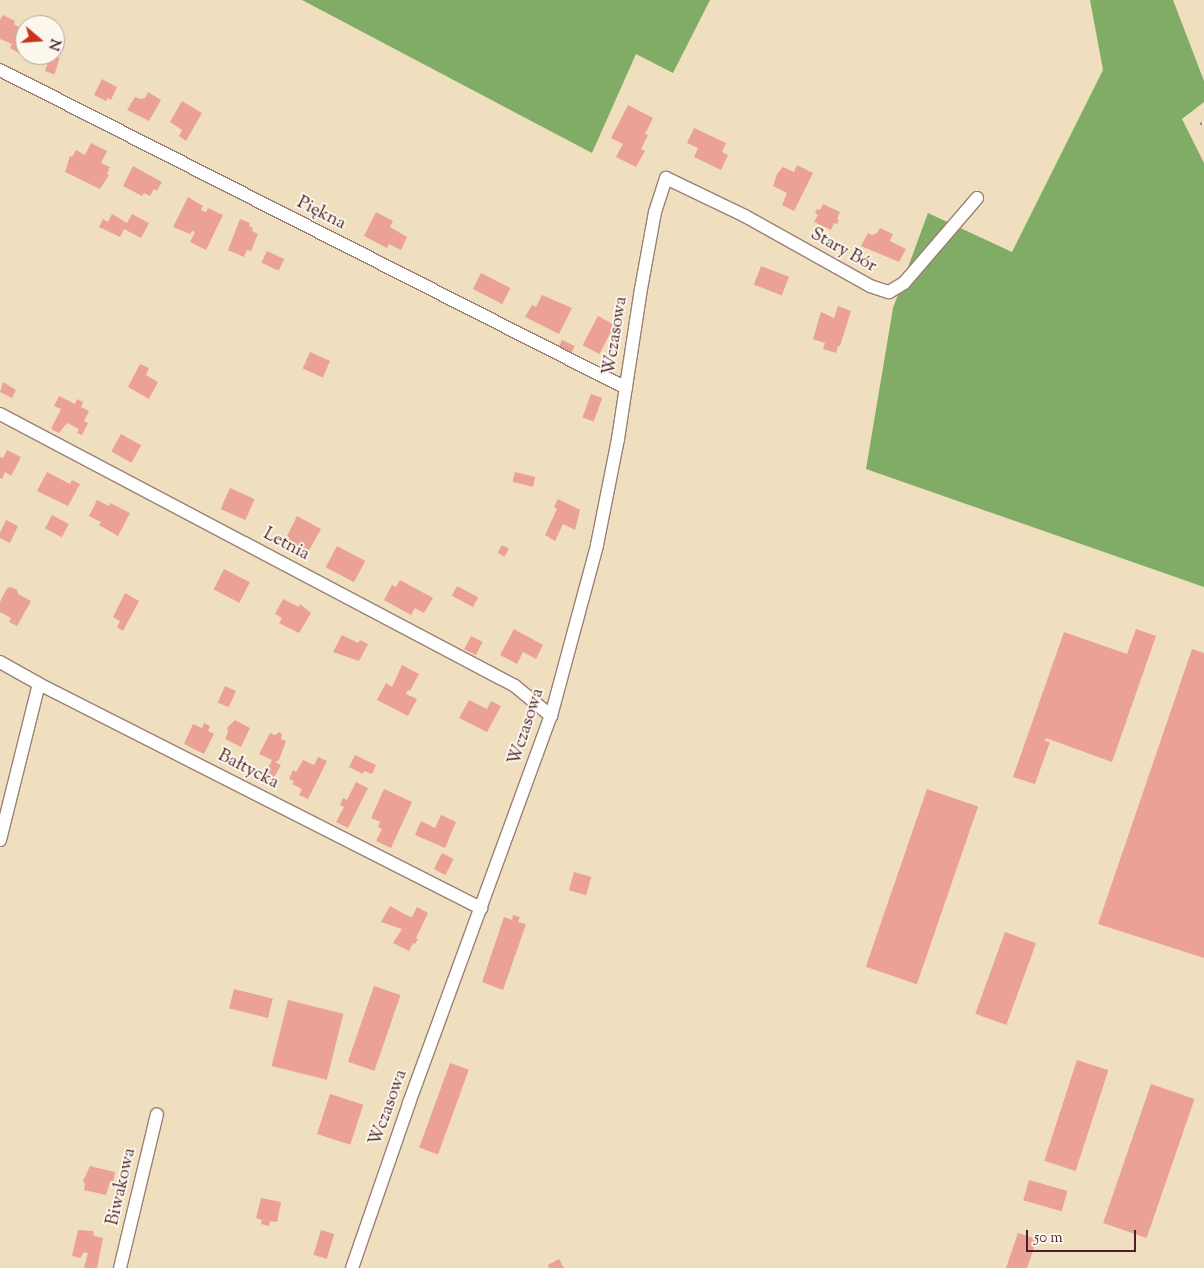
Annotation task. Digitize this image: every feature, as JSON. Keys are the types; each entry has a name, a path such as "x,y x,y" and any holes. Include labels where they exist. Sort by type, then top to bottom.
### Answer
{"street":[{"name":"Piękna","path":"0,70 626,388"},
{"name":"Wczasowa","path":"352,1268 551,716 598,545 654,221 666,178"},
{"name":"Stary Bór","path":"666,178 745,216 870,286 889,292 904,283 977,198"},
{"name":"Letnia","path":"0,414 515,686 551,716"},
{"name":"Bałtycka","path":"0,662 39,684 481,908"},
{"path":"0,840 39,684"},
{"name":"Biwakowa","path":"120,1268 157,1114"}],"green space":[{"path":"302,0 710,0 673,73 636,54 592,153"},
{"path":"1090,0 1173,0 1204,81 1204,102 1182,119 1204,163 1204,587 866,469 893,308 928,213 1012,252 1103,70"}],"building":[{"path":"3,15 15,21 15,51 10,48 12,44 0,39 0,20"},
{"path":"47,65 57,65 55,74 45,71"},
{"path":"102,79 117,87 111,100 108,98 106,101 94,95"},
{"path":"148,92 161,100 149,121 127,110 135,97 145,98"},
{"path":"182,101 202,113 186,141 179,136 182,130 170,122"},
{"path":"628,105 653,118 645,134 648,135 641,149 645,151 636,167 616,157 623,144 611,138"},
{"path":"694,128 726,143 722,152 728,155 721,170 694,157 698,148 687,143"},
{"path":"91,143 107,151 101,163 110,167 107,174 109,175 100,189 65,172 70,156 72,157 76,150 85,155"},
{"path":"797,165 813,173 794,211 782,205 787,193 773,186 777,174 783,167 794,172"},
{"path":"133,166 162,182 157,191 154,189 150,196 144,193 142,196 123,186"},
{"path":"188,197 203,206 201,210 206,212 208,208 223,215 206,250 190,242 195,232 192,231 190,234 173,227"},
{"path":"823,204 840,212 837,224 834,223 831,230 814,222 818,215 815,213 817,209 820,210"},
{"path":"376,212 393,221 390,227 407,237 401,250 389,244 387,248 364,236"},
{"path":"112,214 127,223 132,214 149,223 141,238 124,229 120,237 99,227 103,219 108,222"},
{"path":"240,219 250,223 249,226 253,228 252,231 258,234 251,251 247,250 244,257 228,250"},
{"path":"880,228 893,234 890,241 906,249 899,262 861,246 868,233 872,235 877,233"},
{"path":"267,251 284,259 279,271 262,263"},
{"path":"761,266 789,277 782,295 754,285"},
{"path":"481,273 510,288 502,304 473,289"},
{"path":"542,295 572,308 559,334 525,317 532,305 536,307"},
{"path":"838,306 851,311 836,353 823,349 825,343 813,339 821,312 834,318"},
{"path":"598,316 615,325 599,354 583,345"},
{"path":"562,340 575,346 570,355 558,349"},
{"path":"310,352 330,361 323,377 303,368"},
{"path":"140,364 149,368 146,375 158,382 149,399 128,387"},
{"path":"3,382 16,390 12,398 0,392"},
{"path":"591,394 602,398 594,422 582,417"},
{"path":"59,396 75,404 77,399 83,402 81,407 89,411 84,421 88,423 82,435 77,433 79,429 67,423 59,433 51,429 61,409 54,406"},
{"path":"121,434 141,445 131,463 111,451"},
{"path":"7,450 21,457 11,476 5,472 2,479 0,478 0,457 3,458"},
{"path":"47,472 70,484 72,480 80,484 68,506 37,491"},
{"path":"515,472 535,477 533,487 513,482"},
{"path":"230,488 255,499 245,520 221,509"},
{"path":"558,499 580,510 575,530 563,524 555,541 545,535 557,509 554,507"},
{"path":"97,500 109,506 110,503 130,513 118,536 99,525 101,522 89,516"},
{"path":"52,515 69,524 62,537 45,528"},
{"path":"297,516 321,529 308,552 292,543 289,544 287,536"},
{"path":"6,520 18,526 10,543 0,538 0,533"},
{"path":"502,545 509,549 504,557 498,553"},
{"path":"337,546 365,561 354,582 326,567"},
{"path":"224,569 250,582 239,603 214,589"},
{"path":"400,580 433,598 424,613 415,608 411,615 384,600 392,585 396,587"},
{"path":"457,586 478,597 473,607 452,596"},
{"path":"11,587 17,590 18,594 31,601 17,626 9,622 11,618 0,612 0,602 7,588"},
{"path":"125,593 139,601 123,631 117,627 120,621 113,617"},
{"path":"283,599 299,607 300,604 311,613 299,633 279,623 282,618 275,614"},
{"path":"514,629 543,645 536,659 523,652 517,664 500,655"},
{"path":"1136,629 1156,636 1112,762 1046,738 1045,741 1050,742 1035,784 1013,777 1064,632 1127,654"},
{"path":"342,635 358,643 360,640 368,644 359,661 333,652"},
{"path":"471,636 483,642 476,655 464,649"},
{"path":"1192,649 1204,653 1204,958 1098,924"},
{"path":"402,665 419,674 410,691 408,690 406,694 417,699 408,716 377,700 386,683 392,687"},
{"path":"225,686 236,691 229,707 218,702"},
{"path":"469,700 487,709 491,701 501,706 487,732 459,718"},
{"path":"235,720 250,728 241,747 225,739 228,732 227,728"},
{"path":"204,723 210,726 208,731 214,734 204,754 184,744 193,724 202,728"},
{"path":"279,732 282,734 281,739 286,741 279,760 275,762 281,765 272,781 264,776 272,760 259,754 270,733 275,735"},
{"path":"355,755 376,765 372,774 364,771 363,774 349,767"},
{"path":"318,757 327,761 308,799 299,795 302,789 292,784 294,781 289,779 293,770 296,772 303,760 314,765"},
{"path":"356,782 368,788 348,828 336,822 344,807 340,805 343,798 347,800"},
{"path":"384,789 412,802 391,848 376,841 382,829 378,827 380,822 371,818"},
{"path":"927,789 978,807 917,984 866,967"},
{"path":"441,815 456,822 445,848 415,835 421,821 435,828"},
{"path":"442,853 454,859 445,875 434,869"},
{"path":"574,872 591,877 586,895 569,890"},
{"path":"390,906 412,917 417,907 428,913 416,938 418,939 415,944 413,943 409,951 393,943 402,929 381,922"},
{"path":"513,915 520,917 518,922 526,924 503,990 482,982 504,917 512,920"},
{"path":"1005,932 1036,943 1006,1025 975,1014"},
{"path":"374,986 400,995 374,1071 348,1062"},
{"path":"234,989 273,999 268,1018 229,1008"},
{"path":"288,1000 343,1014 327,1080 272,1066"},
{"path":"1077,1060 1108,1070 1076,1171 1044,1161"},
{"path":"450,1063 469,1070 438,1154 419,1148"},
{"path":"1151,1084 1194,1099 1147,1238 1103,1223"},
{"path":"330,1094 363,1105 350,1145 317,1134"},
{"path":"90,1166 115,1172 113,1183 110,1182 106,1195 84,1190 85,1184 83,1181"},
{"path":"1029,1180 1067,1191 1062,1211 1023,1200"},
{"path":"261,1198 281,1202 277,1222 270,1221 269,1226 261,1224 262,1220 256,1218"},
{"path":"78,1230 93,1231 94,1236 103,1238 97,1268 84,1268 88,1253 84,1252 80,1258 72,1256"},
{"path":"321,1230 334,1234 327,1259 313,1255"},
{"path":"1018,1233 1037,1239 1027,1268 1006,1268"},
{"path":"559,1259 564,1268 549,1268 548,1265"}]}
